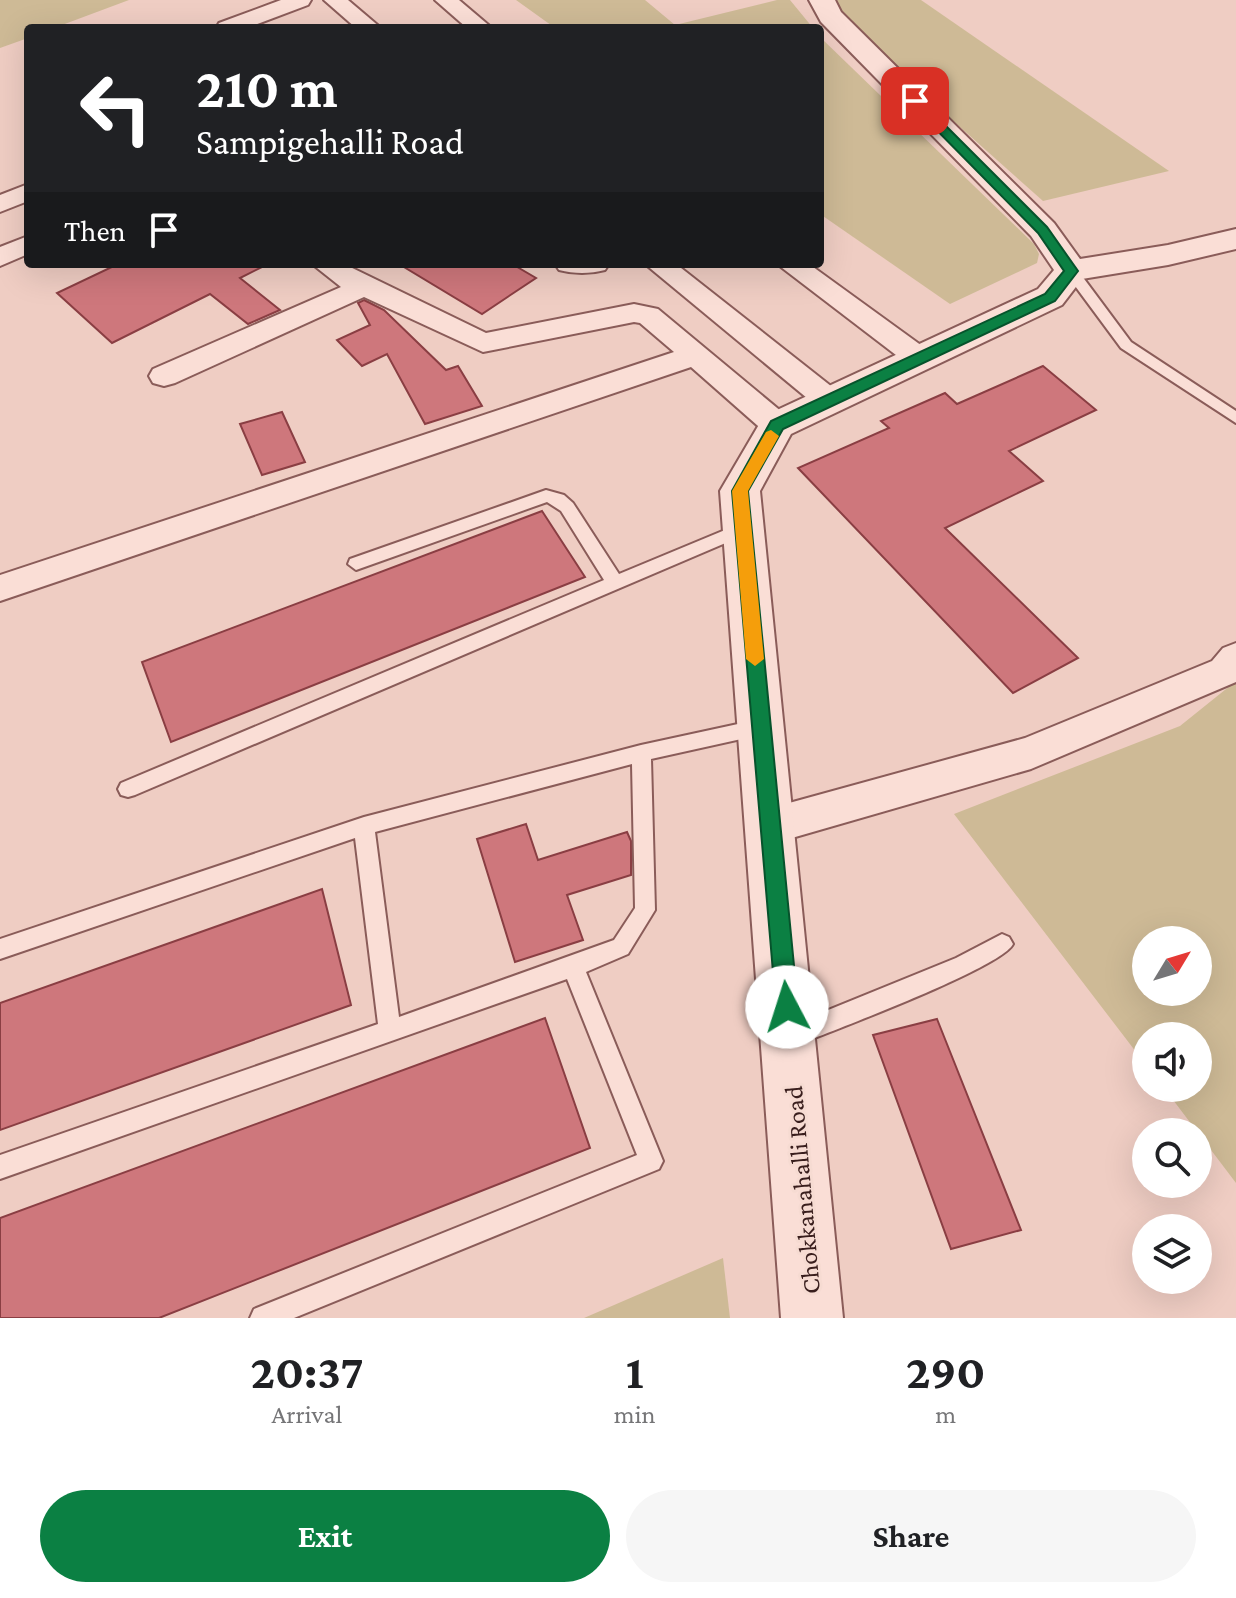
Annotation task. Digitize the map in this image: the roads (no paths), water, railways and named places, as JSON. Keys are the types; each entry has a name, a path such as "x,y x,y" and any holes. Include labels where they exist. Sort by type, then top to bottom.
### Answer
{"street":[{"path":"237,24 300,0"},
{"path":"335,0 365,24"},
{"path":"446,0 476,24"},
{"path":"822,0 830,16 1043,230 1071,271"},
{"path":"0,204 24,194"},
{"path":"333,268 364,287 483,343 641,313 655,319 777,425 1050,297 1071,271 1168,255 1236,239"},
{"path":"0,258 24,246"},
{"path":"664,268 830,401"},
{"path":"796,268 919,358"},
{"path":"164,376 364,287"},
{"path":"0,588 694,356"},
{"name":"Chokkanahalli Road","path":"777,425 740,491 790,1037 812,1318"},
{"path":"771,826 1031,753 1225,671 1236,658"}],"lane":[{"path":"1071,271 1126,345 1236,418"},
{"path":"356,564 546,496 558,499 567,507 615,583"},
{"path":"128,789 743,529"},
{"path":"0,949 364,826 641,753 761,727"},
{"path":"0,1167 573,967 621,947 645,910 641,753"},
{"path":"364,826 390,1031"},
{"path":"790,1037 964,965 1002,944"},
{"path":"263,1318 651,1161 573,967"}]}
